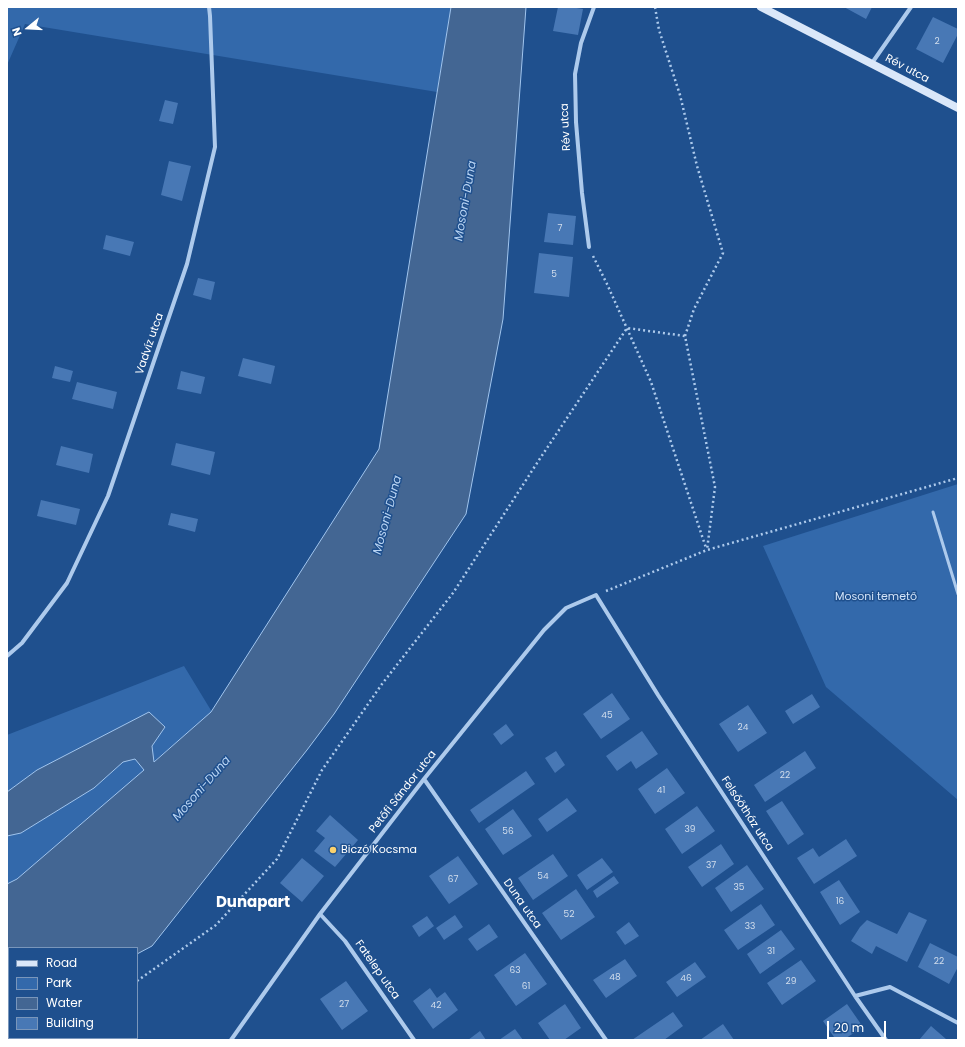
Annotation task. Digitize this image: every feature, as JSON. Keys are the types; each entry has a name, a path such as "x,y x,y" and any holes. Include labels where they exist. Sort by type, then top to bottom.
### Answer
{"main road":[{"name":"Rév utca","path":"761,7 958,108"}],"street":[{"name":"Vadvíz utca","path":"7,656 22,644 67,583 104,504 187,264 215,147 209,7"},
{"name":"Rév utca","path":"589,247 582,193 575,74 581,43 594,7"},
{"path":"872,63 911,7"},
{"name":"Petőfi Sándor utca","path":"231,1040 320,914 424,779 544,630 566,608 596,595"},
{"name":"Felsőötház utca","path":"596,595 658,695 886,1040"},
{"name":"Duna utca","path":"424,779 606,1040"},
{"name":"Fatelep utca","path":"320,914 345,941 414,1040"},
{"path":"856,996 890,987 958,1023"}],"lane":[{"path":"933,512 958,594"}],"path":[{"path":"655,7 659,30 680,95 699,173 723,254 694,309 685,336 714,487 707,550"},
{"path":"589,247 651,382 707,550"},
{"path":"627,328 685,336"},
{"path":"138,980 216,925 277,860 322,770 382,684 453,593 627,328"},
{"path":"596,595 707,550 958,478"}],"green space":[{"path":"7,7 451,7 437,92 25,24 7,65"},
{"name":"Mosoni temető","path":"958,484 958,800 826,687 763,546"},
{"path":"184,666 212,712 153,762 152,746 165,727 37,770 7,792 7,735"},
{"path":"135,759 145,770 17,879 7,884 7,836 21,833 94,788 123,762"}],"water":[{"name":"Mosoni-Duna","path":"451,7 526,7 503,319 466,514 334,714 152,946 138,953 138,947 8,947 7,1025 7,884 17,879 144,770 135,759 123,762 94,788 21,833 7,836 7,792 37,770 149,712 165,727 152,746 154,762 211,712 379,449"}],"building":[{"path":"558,7 583,9 578,35 553,31"},
{"path":"844,7 872,7 866,19"},
{"path":"933,17 958,29 958,34 943,63 916,49"},
{"path":"165,100 178,103 173,124 159,121"},
{"path":"169,161 191,166 182,201 161,195"},
{"path":"548,213 576,216 573,245 544,242"},
{"path":"106,235 134,242 130,256 103,249"},
{"path":"539,253 573,257 569,297 534,293"},
{"path":"198,278 215,282 211,300 193,295"},
{"path":"243,358 275,366 271,384 238,376"},
{"path":"55,366 73,371 70,382 52,378"},
{"path":"181,371 205,377 201,394 177,389"},
{"path":"77,382 117,392 113,409 72,399"},
{"path":"176,443 215,452 210,475 171,465"},
{"path":"61,446 93,454 89,473 56,465"},
{"path":"41,500 80,509 76,525 37,516"},
{"path":"171,513 198,519 195,532 168,525"},
{"path":"612,693 630,719 601,739 583,714"},
{"path":"812,694 820,707 793,724 785,711"},
{"path":"748,705 767,733 738,752 719,724"},
{"path":"506,724 514,735 501,745 493,734"},
{"path":"642,731 658,754 636,769 631,761 617,771 606,756"},
{"path":"556,751 565,765 555,773 545,758"},
{"path":"805,751 816,768 765,802 754,785"},
{"path":"667,768 685,793 655,814 638,789"},
{"path":"526,771 535,784 479,823 470,810"},
{"path":"567,798 577,811 547,832 538,819"},
{"path":"782,801 804,834 788,845 766,811"},
{"path":"697,806 715,831 682,854 665,829"},
{"path":"513,809 532,836 503,855 485,829"},
{"path":"330,815 358,840 335,867 314,851 325,838 316,831"},
{"path":"846,839 857,856 814,884 797,858 813,848 819,857"},
{"path":"721,844 734,864 702,887 688,867"},
{"path":"553,854 568,876 533,900 518,878"},
{"path":"458,856 478,884 449,904 429,876"},
{"path":"302,858 324,876 302,902 280,883"},
{"path":"602,858 613,872 587,890 577,875"},
{"path":"747,865 764,889 731,912 715,888"},
{"path":"614,876 619,883 597,898 593,891"},
{"path":"839,880 860,912 840,925 820,892"},
{"path":"576,889 595,917 561,940 542,913"},
{"path":"761,904 775,925 738,950 724,930"},
{"path":"909,912 927,920 907,962 876,946 872,954 851,941 860,927 867,920 897,934"},
{"path":"455,915 463,927 444,940 436,928"},
{"path":"427,916 434,926 419,937 412,926"},
{"path":"629,922 639,936 625,945 616,932"},
{"path":"489,924 498,937 477,951 468,939"},
{"path":"781,930 795,949 760,974 747,954"},
{"path":"930,943 958,957 958,967 949,984 918,967"},
{"path":"525,953 547,984 516,1006 494,975"},
{"path":"625,959 637,976 606,998 593,980"},
{"path":"801,960 816,981 782,1005 767,983"},
{"path":"695,962 706,977 677,997 666,982"},
{"path":"346,981 368,1011 342,1030 320,999"},
{"path":"430,988 437,998 445,992 458,1010 433,1029 413,1001"},
{"path":"565,1004 581,1028 564,1040 550,1040 538,1023"},
{"path":"847,1004 863,1027 843,1040 836,1040 823,1021"},
{"path":"673,1012 683,1026 664,1040 632,1040"},
{"path":"723,1024 734,1040 700,1040"},
{"path":"931,1026 946,1039 919,1040"},
{"path":"515,1029 523,1040 499,1040"},
{"path":"480,1031 486,1040 468,1040"}],"place":[{"name":"Biczó Kocsma","path":"333,850"}],"district":[{"name":"Dunapart","path":"253,903"}]}
